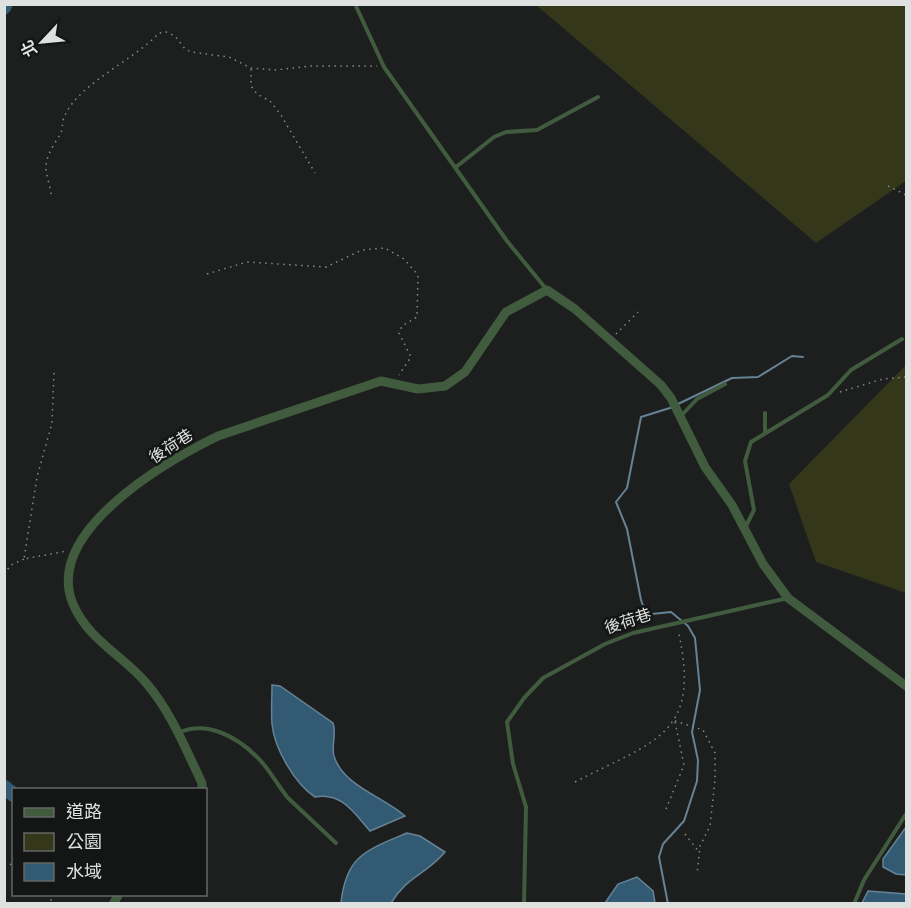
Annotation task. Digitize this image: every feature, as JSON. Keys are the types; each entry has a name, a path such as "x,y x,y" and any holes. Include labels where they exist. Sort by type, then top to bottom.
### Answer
{"street":[{"path":"547,290 558,295 611,339 661,385 681,417 705,467 732,505 763,564 788,598 906,686"},
{"name":"後荷巷","path":"202,788 202,783 178,733 147,683 84,624 72,603 68,568 74,550 96,519 135,488 195,447 218,436 381,381 418,389 445,386 465,372 506,312 547,290"}],"lane":[{"path":"355,4 384,67 507,241 547,290"},
{"path":"456,167 494,137 506,132 537,130 598,96"},
{"path":"745,529 754,514 754,504 746,477 748,447 765,432 828,395 851,370 902,339"},
{"path":"681,417 697,399 725,384"},
{"path":"765,413 765,432"},
{"name":"後荷巷","path":"524,903 526,807 513,764 507,722 524,698 543,678 566,664 633,633 788,598"},
{"path":"178,733 192,727 202,726 227,736 250,751 287,796 336,843"},
{"path":"854,903 864,880 906,814"}],"path":[{"path":"51,194 46,168 47,158 63,128 64,116 76,100 100,78 125,63 159,33 166,32 175,36 185,49 191,52 229,57 251,68 275,70 311,66 384,67"},
{"path":"251,68 251,86 257,94 270,101 281,115 315,173"},
{"path":"888,186 906,195"},
{"path":"207,274 247,262 326,267 362,250 385,248 404,259 418,275 417,316 402,326 399,333 411,357 407,366 393,382"},
{"path":"611,339 638,312"},
{"path":"24,559 37,477 52,423 54,373"},
{"path":"828,395 884,380 906,377"},
{"path":"4,574 11,565 24,559 74,550"},
{"path":"575,782 656,740 675,721 684,698 685,671 677,623"},
{"path":"666,809 684,765 675,721"},
{"path":"675,721 703,730 715,753 716,780 710,826 700,853 697,874"},
{"path":"685,834 700,853"}],"green space":[{"path":"536,5 906,5 906,181 816,243"},
{"path":"906,365 906,593 816,562 789,484"}],"water":[{"path":"272,685 280,686 333,723 333,752 339,766 355,783 405,816 370,831 347,805 333,798 315,797 307,791 293,775 277,744 272,724"},
{"path":"906,827 906,875 896,874 883,867 883,859"},
{"path":"407,833 420,836 445,852 410,881 391,903 341,903 348,874 361,856"},
{"path":"637,877 653,891 655,903 605,903 618,884"},
{"path":"868,891 906,894 906,903 862,903"}],"waterway":[{"path":"678,404 732,378 758,377 792,356 803,357"},
{"path":"668,904 659,857 663,844 684,821 697,781 698,760 692,732 700,690 695,638 688,626 671,612 652,614 645,611 627,529 616,502 627,488 641,417 673,407"},
{"path":"4,787 12,793"}]}
